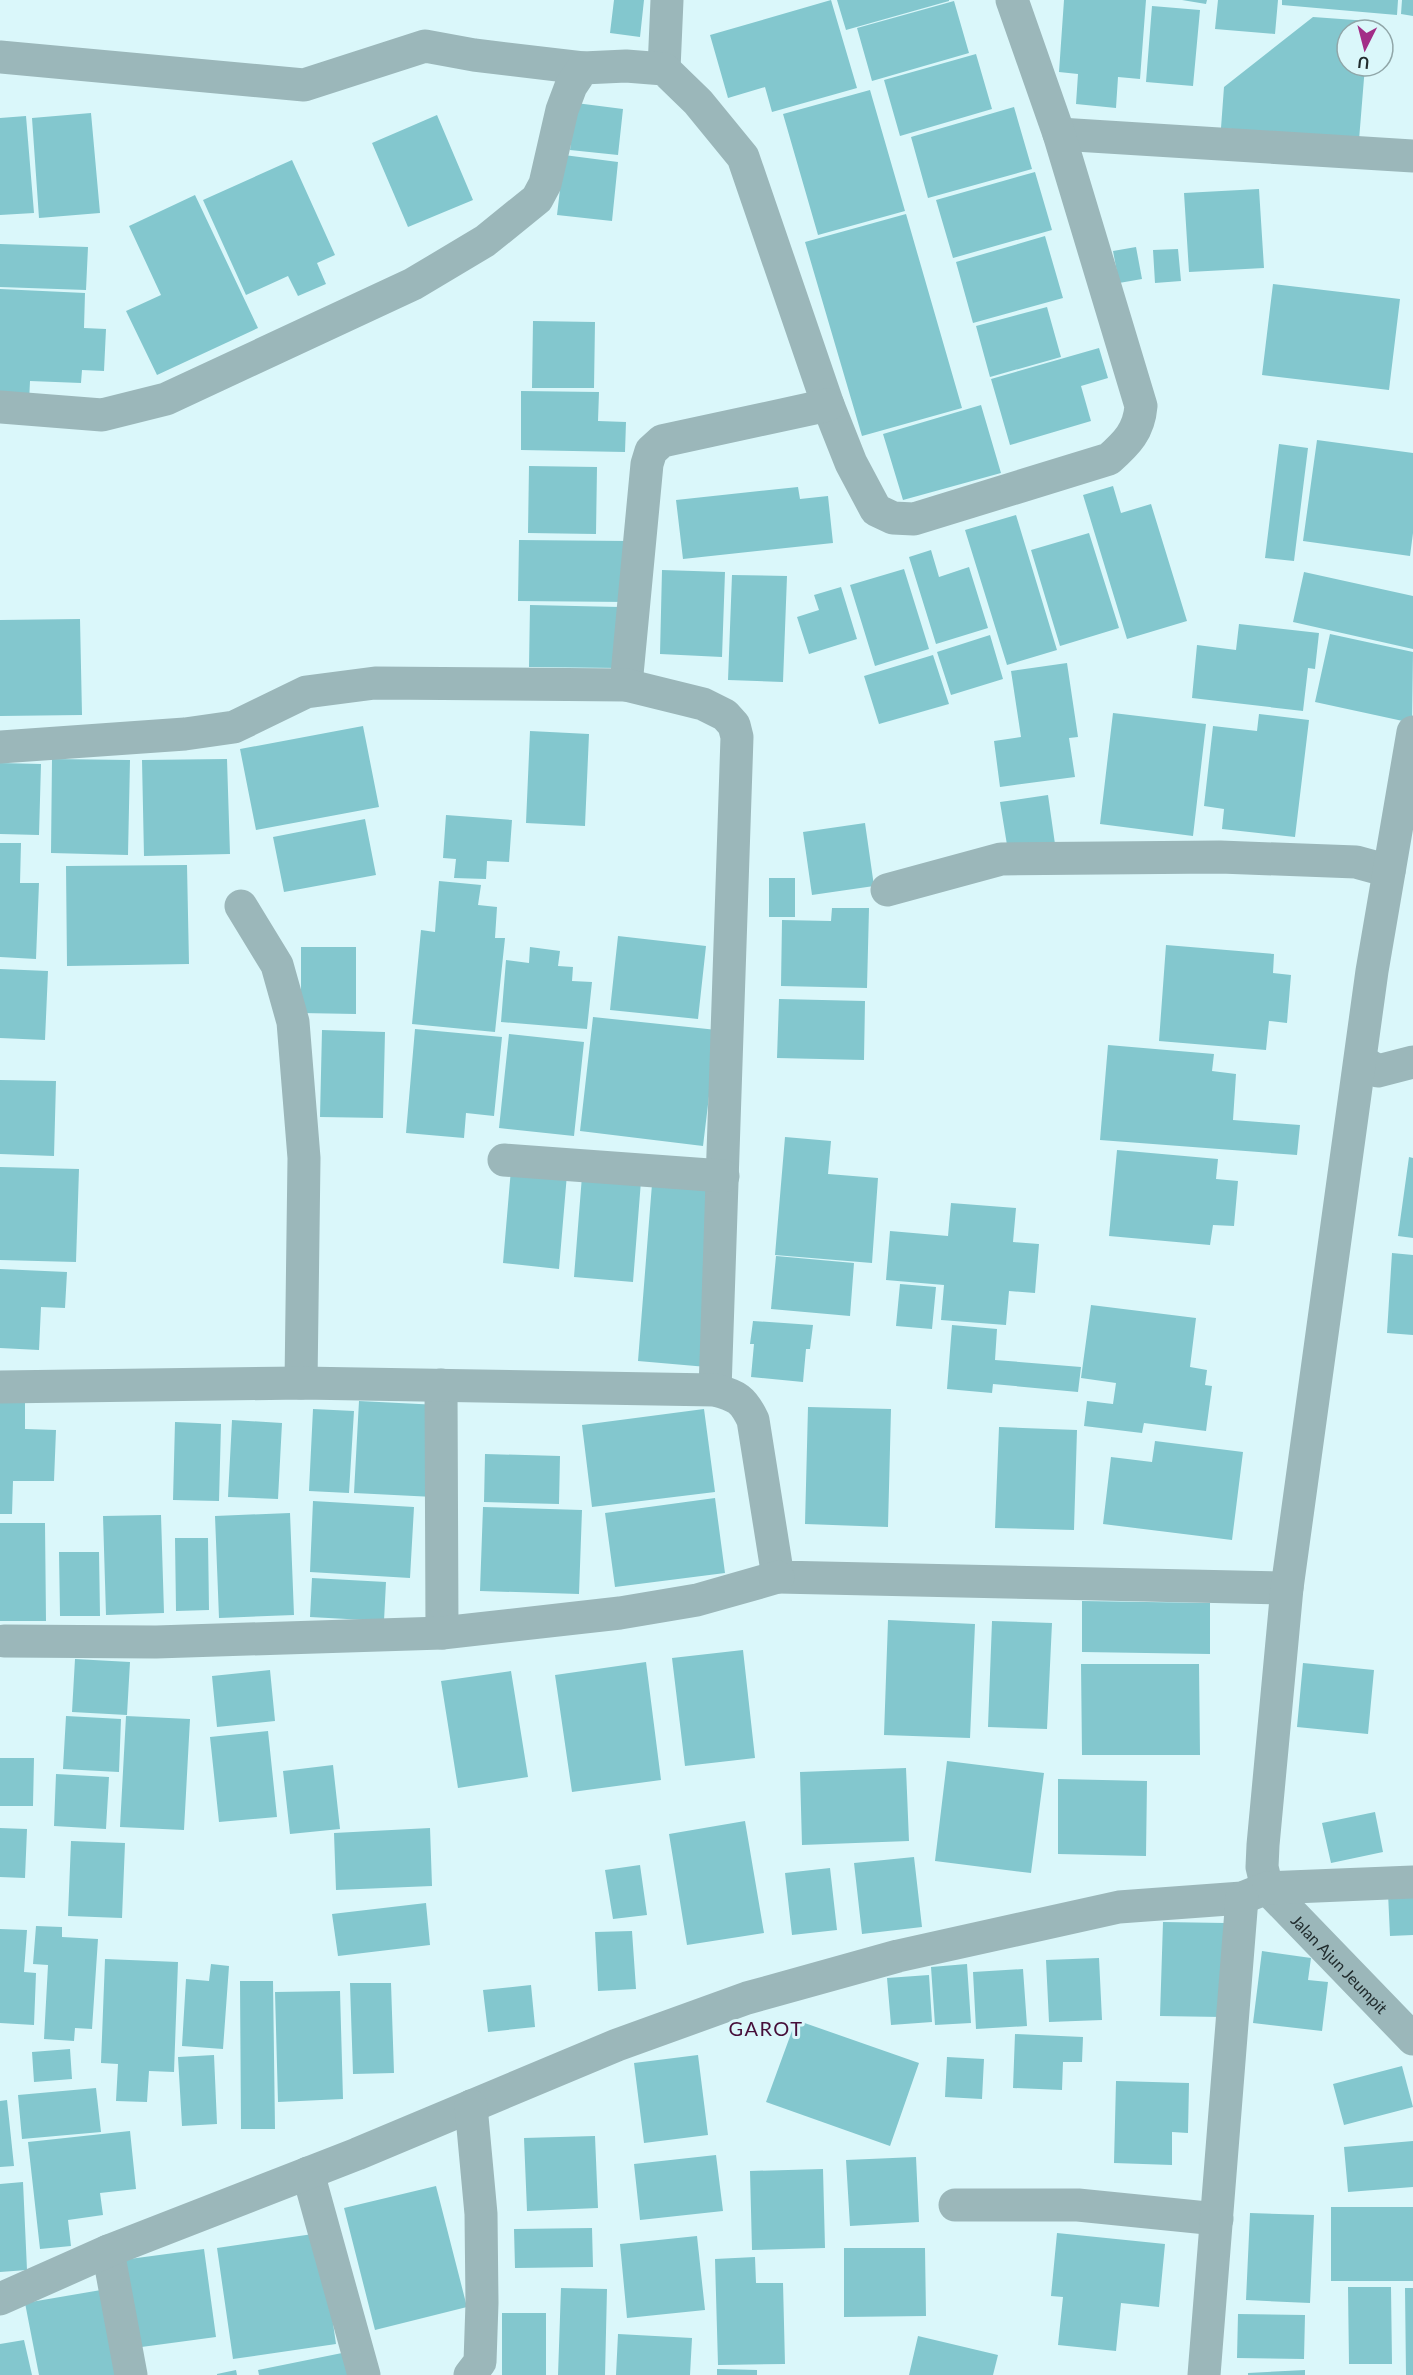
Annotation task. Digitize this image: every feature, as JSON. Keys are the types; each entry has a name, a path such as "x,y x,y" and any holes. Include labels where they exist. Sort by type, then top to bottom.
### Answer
{"street":[{"path":"663,69 667,0"},
{"path":"0,57 304,85 426,46 474,55 583,68 626,66 663,69 698,102 743,157 828,405 851,463 876,510 893,518 914,519 1109,459 1125,445 1140,421 1141,406 1059,134 1012,0"},
{"path":"0,407 102,415 166,399 413,284 485,241 537,199 545,184 562,110 583,68"},
{"path":"1059,134 1413,156"},
{"path":"626,684 647,464 651,451 662,441 828,405"},
{"path":"0,747 185,735 234,727 306,692 375,684 626,684 703,704 725,715 734,725 737,737 715,1390"},
{"path":"1204,2375 1217,2218 1254,1892 1262,1867 1287,1588 1370,1066 1389,871 1407,803 1413,732"},
{"path":"887,890 1001,859 1220,857 1356,862 1389,871"},
{"path":"241,906 278,965 293,1022 304,1158 301,1383"},
{"path":"1370,1066 1413,1062"},
{"path":"504,1160 723,1176"},
{"path":"0,1387 301,1383 715,1390 736,1395 753,1420 778,1577"},
{"path":"441,1385 442,1633"},
{"path":"4,1641 156,1642 442,1633 620,1613 697,1600 778,1577 1287,1588"},
{"path":"0,2299 108,2251 308,2173 617,2045 747,1998 876,1962 1119,1907 1304,1886 1413,1882"},
{"name":"Jalan Ajun Jeumpit","path":"1254,1892 1413,2039"},
{"path":"470,2375 480,2362 482,2303 481,2214 471,2106"},
{"path":"308,2173 364,2375"},
{"path":"955,2205 1078,2205 1217,2218"},
{"path":"108,2251 131,2375"}],"building":[{"path":"614,0 644,0 640,37 610,33"},
{"path":"831,0 857,88 772,112 765,87 728,98 710,35"},
{"path":"837,0 949,0 949,1 846,30"},
{"path":"1064,0 1146,0 1140,79 1118,77 1116,108 1076,104 1078,74 1059,72"},
{"path":"1182,0 1207,0 1206,4"},
{"path":"1218,0 1278,0 1275,34 1215,29"},
{"path":"1282,0 1398,0 1397,15 1282,5"},
{"path":"1402,0 1413,0 1413,16 1401,14"},
{"path":"954,1 969,53 872,81 857,28"},
{"path":"1152,6 1200,10 1193,86 1146,82"},
{"path":"1313,17 1335,19 1335,78 1364,78 1359,140 1221,128 1224,87"},
{"path":"976,54 992,109 900,136 884,80"},
{"path":"870,90 905,211 818,235 783,114"},
{"path":"576,103 623,109 618,155 570,150"},
{"path":"1014,107 1032,169 928,198 911,137"},
{"path":"91,113 100,213 39,218 32,118"},
{"path":"437,115 473,200 408,227 372,143"},
{"path":"26,116 34,213 0,215 0,118"},
{"path":"564,155 618,162 612,221 557,215"},
{"path":"292,160 335,255 317,263 326,284 298,296 288,276 246,295 203,200"},
{"path":"1035,172 1052,230 953,258 936,200"},
{"path":"1259,189 1264,268 1189,272 1184,193"},
{"path":"195,195 258,328 157,375 126,311 161,295 129,226"},
{"path":"906,214 962,408 862,436 805,242"},
{"path":"1045,236 1063,298 973,323 956,262"},
{"path":"0,244 88,247 86,290 0,287"},
{"path":"1136,247 1142,279 1119,283 1113,251"},
{"path":"1178,249 1181,281 1155,283 1153,250"},
{"path":"1273,284 1400,299 1389,390 1262,375"},
{"path":"0,289 85,293 84,328 106,329 104,371 82,370 81,383 30,381 29,402 0,401"},
{"path":"1047,307 1061,357 990,377 976,326"},
{"path":"533,321 595,322 594,388 532,388"},
{"path":"1099,348 1108,378 1081,386 1091,421 1010,445 991,379"},
{"path":"521,391 599,392 598,421 626,422 625,452 521,450"},
{"path":"981,405 1001,473 903,500 883,434"},
{"path":"1317,440 1413,453 1413,533 1410,556 1303,541"},
{"path":"1279,444 1308,448 1294,561 1265,558"},
{"path":"529,466 597,467 596,534 528,533"},
{"path":"1113,486 1121,513 1151,504 1187,621 1127,639 1083,495"},
{"path":"798,487 800,499 828,496 833,543 683,559 676,500"},
{"path":"1016,515 1057,650 1007,665 965,530"},
{"path":"1089,533 1119,628 1060,646 1031,550"},
{"path":"519,540 627,541 627,602 518,601"},
{"path":"931,550 939,577 969,567 988,628 936,644 909,557"},
{"path":"904,569 929,649 875,666 850,585"},
{"path":"662,570 725,572 722,657 660,654"},
{"path":"1304,572 1413,596 1413,649 1293,622"},
{"path":"732,575 787,576 783,682 728,680"},
{"path":"841,587 857,639 809,654 797,617 819,610 814,595"},
{"path":"530,605 620,607 620,668 529,667"},
{"path":"80,619 82,715 0,716 0,620"},
{"path":"1239,624 1319,633 1315,669 1308,668 1303,711 1192,698 1197,645 1236,650"},
{"path":"1330,634 1413,652 1412,723 1315,702"},
{"path":"990,635 1003,679 951,695 937,652"},
{"path":"933,655 949,704 879,724 864,676"},
{"path":"1067,663 1078,737 1069,738 1075,777 1000,787 994,741 1021,737 1011,671"},
{"path":"1113,713 1206,724 1193,836 1100,824"},
{"path":"1259,714 1309,720 1295,837 1222,829 1224,809 1204,806 1213,726 1257,731"},
{"path":"363,726 379,807 256,830 240,749"},
{"path":"530,731 589,734 585,826 526,823"},
{"path":"52,759 130,760 128,855 51,853"},
{"path":"227,759 230,854 144,856 142,760"},
{"path":"0,763 41,764 39,835 0,834"},
{"path":"1048,795 1055,844 1008,851 1000,802"},
{"path":"446,815 512,820 509,862 487,861 486,879 454,878 456,859 443,858"},
{"path":"365,819 376,875 284,892 273,837"},
{"path":"865,823 874,886 812,895 803,832"},
{"path":"0,843 21,843 20,883 39,883 36,959 0,957"},
{"path":"187,865 189,964 67,966 66,866"},
{"path":"769,878 795,878 795,917 769,917"},
{"path":"439,881 481,885 478,905 497,907 495,938 505,938 495,1032 412,1024 421,930 435,932"},
{"path":"832,908 869,908 867,988 781,986 782,920 831,921"},
{"path":"618,936 706,946 698,1019 610,1010"},
{"path":"1166,945 1274,954 1273,973 1291,975 1287,1023 1269,1021 1266,1050 1159,1041"},
{"path":"301,947 356,947 356,1014 301,1013"},
{"path":"530,947 560,951 558,966 573,967 572,981 592,982 587,1029 501,1022 506,960 529,963"},
{"path":"0,969 48,971 45,1040 0,1038"},
{"path":"779,999 865,1001 864,1060 777,1058"},
{"path":"593,1017 717,1030 703,1146 580,1131"},
{"path":"415,1029 502,1037 494,1116 466,1113 464,1138 406,1133"},
{"path":"322,1030 385,1032 383,1118 320,1117"},
{"path":"509,1034 584,1042 574,1136 499,1128"},
{"path":"1108,1045 1214,1054 1212,1071 1236,1074 1233,1120 1300,1125 1297,1155 1100,1140"},
{"path":"0,1080 56,1081 54,1156 0,1154"},
{"path":"785,1137 831,1141 828,1174 878,1178 872,1263 775,1255"},
{"path":"1117,1150 1218,1159 1216,1179 1238,1181 1234,1226 1213,1225 1210,1245 1109,1236"},
{"path":"1409,1157 1413,1158 1413,1238 1398,1236"},
{"path":"0,1167 79,1169 76,1262 0,1260"},
{"path":"511,1169 567,1174 559,1269 503,1263"},
{"path":"582,1176 641,1181 633,1282 574,1277"},
{"path":"652,1184 721,1190 707,1367 638,1361"},
{"path":"951,1203 1016,1208 1013,1242 1039,1244 1035,1293 1009,1291 1006,1325 941,1320 944,1285 886,1280 890,1231 948,1236"},
{"path":"1392,1253 1413,1255 1413,1335 1387,1333"},
{"path":"776,1256 854,1263 850,1316 771,1309"},
{"path":"0,1269 67,1272 65,1308 41,1307 39,1350 0,1348"},
{"path":"900,1284 936,1287 932,1329 896,1326"},
{"path":"1091,1305 1196,1318 1190,1367 1207,1370 1205,1385 1212,1386 1206,1431 1144,1423 1142,1433 1084,1426 1087,1401 1113,1404 1116,1383 1081,1378"},
{"path":"753,1321 813,1325 810,1349 806,1349 803,1382 751,1377 754,1344 750,1344"},
{"path":"952,1325 997,1329 995,1360 1081,1367 1078,1392 993,1384 992,1393 947,1389"},
{"path":"0,1398 25,1399 25,1429 56,1430 54,1481 13,1481 12,1514 0,1514"},
{"path":"359,1401 439,1405 434,1497 354,1493"},
{"path":"808,1407 891,1409 888,1527 805,1524"},
{"path":"313,1409 354,1411 349,1493 309,1491"},
{"path":"704,1409 715,1492 592,1507 582,1425"},
{"path":"232,1420 282,1423 278,1499 228,1497"},
{"path":"175,1422 221,1424 219,1501 173,1500"},
{"path":"999,1427 1077,1430 1074,1530 995,1528"},
{"path":"1155,1441 1243,1452 1232,1540 1103,1524 1111,1457 1152,1462"},
{"path":"485,1454 560,1456 559,1504 484,1502"},
{"path":"715,1498 725,1573 615,1587 605,1513"},
{"path":"313,1501 414,1507 410,1578 310,1572"},
{"path":"483,1507 582,1510 579,1594 480,1591"},
{"path":"290,1513 294,1615 219,1618 215,1516"},
{"path":"161,1515 164,1613 106,1615 103,1516"},
{"path":"0,1523 45,1523 46,1621 0,1621"},
{"path":"175,1538 208,1538 209,1610 176,1611"},
{"path":"59,1552 99,1552 100,1616 60,1616"},
{"path":"312,1578 386,1582 384,1621 310,1617"},
{"path":"1082,1601 1210,1603 1210,1654 1082,1652"},
{"path":"888,1620 975,1624 970,1738 884,1735"},
{"path":"992,1621 1052,1623 1047,1729 988,1727"},
{"path":"743,1650 755,1758 685,1766 672,1658"},
{"path":"75,1659 130,1662 127,1715 72,1712"},
{"path":"646,1662 661,1780 572,1792 555,1675"},
{"path":"1303,1663 1374,1670 1368,1734 1297,1727"},
{"path":"1081,1664 1199,1664 1200,1755 1082,1755"},
{"path":"270,1670 275,1721 217,1727 212,1676"},
{"path":"511,1671 528,1777 458,1788 441,1681"},
{"path":"66,1716 121,1719 119,1772 63,1769"},
{"path":"126,1716 190,1719 184,1830 120,1827"},
{"path":"268,1731 277,1817 219,1822 210,1737"},
{"path":"0,1758 34,1758 33,1806 0,1806"},
{"path":"947,1761 1044,1773 1031,1873 935,1861"},
{"path":"333,1765 340,1829 290,1834 283,1771"},
{"path":"906,1768 909,1841 802,1845 800,1772"},
{"path":"56,1774 109,1777 106,1829 54,1826"},
{"path":"1058,1779 1147,1781 1146,1856 1058,1854"},
{"path":"1375,1812 1383,1852 1331,1863 1322,1823"},
{"path":"745,1821 764,1933 687,1945 669,1834"},
{"path":"0,1828 27,1829 25,1878 0,1877"},
{"path":"430,1828 432,1886 336,1890 334,1833"},
{"path":"71,1841 125,1843 122,1918 68,1916"},
{"path":"914,1857 922,1927 862,1934 854,1863"},
{"path":"640,1865 647,1915 613,1919 605,1870"},
{"path":"830,1868 837,1930 792,1935 785,1873"},
{"path":"1388,1893 1413,1893 1413,1935 1390,1936"},
{"path":"426,1903 430,1945 338,1956 332,1914"},
{"path":"1163,1922 1225,1923 1222,2017 1160,2016"},
{"path":"36,1926 62,1927 62,1937 98,1939 92,2029 75,2028 74,2041 44,2039 48,1965 33,1964"},
{"path":"0,1929 27,1930 24,1972 36,1973 34,2025 0,2023"},
{"path":"632,1931 636,1989 598,1991 595,1932"},
{"path":"1262,1951 1311,1958 1308,1980 1328,1982 1322,2031 1253,2023"},
{"path":"1099,1958 1102,2020 1049,2022 1046,1960"},
{"path":"105,1959 178,1962 174,2072 149,2071 147,2102 116,2101 118,2064 101,2063"},
{"path":"211,1964 229,1966 223,2049 182,2046 186,1979 209,1981"},
{"path":"967,1964 971,2023 935,2025 931,1967"},
{"path":"1023,1969 1027,2026 976,2029 973,1972"},
{"path":"929,1975 932,2022 891,2025 887,1978"},
{"path":"240,1981 273,1981 275,2129 241,2129"},
{"path":"350,1983 391,1983 394,2073 353,2074"},
{"path":"531,1985 535,2027 488,2032 483,1990"},
{"path":"340,1991 343,2099 278,2102 275,1992"},
{"path":"796,2020 919,2063 890,2146 766,2102"},
{"path":"1015,2034 1083,2037 1082,2062 1063,2062 1062,2090 1013,2088"},
{"path":"70,2049 72,2079 34,2082 32,2052"},
{"path":"214,2055 217,2124 182,2126 178,2057"},
{"path":"698,2055 708,2135 644,2143 634,2063"},
{"path":"947,2057 984,2059 982,2099 945,2097"},
{"path":"1402,2066 1413,2107 1344,2125 1333,2084"},
{"path":"1116,2081 1189,2083 1188,2133 1172,2132 1172,2165 1114,2163"},
{"path":"96,2088 101,2132 22,2139 18,2095"},
{"path":"7,2100 14,2166 0,2167 0,2101"},
{"path":"130,2131 136,2189 100,2193 103,2215 68,2220 71,2246 40,2249 28,2142"},
{"path":"595,2136 598,2208 527,2211 524,2138"},
{"path":"1413,2141 1413,2187 1348,2192 1344,2147"},
{"path":"716,2155 723,2211 640,2220 634,2164"},
{"path":"916,2157 919,2222 850,2226 846,2160"},
{"path":"823,2169 825,2248 752,2250 750,2171"},
{"path":"23,2182 27,2270 0,2272 0,2184"},
{"path":"436,2186 467,2307 375,2330 344,2208"},
{"path":"1331,2207 1413,2207 1413,2281 1331,2281"},
{"path":"1250,2213 1314,2215 1310,2303 1246,2300"},
{"path":"592,2228 593,2267 515,2268 514,2229"},
{"path":"320,2233 336,2344 233,2359 217,2248"},
{"path":"1057,2233 1165,2244 1159,2307 1121,2303 1116,2351 1058,2345 1063,2297 1051,2296"},
{"path":"697,2236 705,2310 627,2318 620,2244"},
{"path":"844,2248 925,2248 926,2316 844,2317"},
{"path":"204,2249 216,2337 134,2348 122,2260"},
{"path":"755,2257 756,2283 783,2283 785,2364 718,2365 715,2259"},
{"path":"1348,2287 1391,2287 1392,2364 1349,2364"},
{"path":"561,2288 607,2289 605,2375 558,2375"},
{"path":"1405,2288 1413,2288 1413,2375 1406,2375"},
{"path":"101,2290 117,2375 39,2375 25,2303"},
{"path":"502,2313 546,2313 546,2375 502,2375"},
{"path":"1238,2314 1305,2315 1304,2359 1237,2358"},
{"path":"618,2334 692,2338 690,2375 616,2375"},
{"path":"918,2336 998,2355 993,2375 909,2375"},
{"path":"24,2340 32,2375 0,2375 0,2344"},
{"path":"352,2351 358,2375 259,2375 258,2370"},
{"path":"717,2369 757,2370 757,2375 717,2375"},
{"path":"236,2370 237,2375 217,2375 217,2374"},
{"path":"1305,2370 1305,2375 1248,2375 1248,2373"}],"district":[{"name":"GAROT","path":"766,2028"}]}
